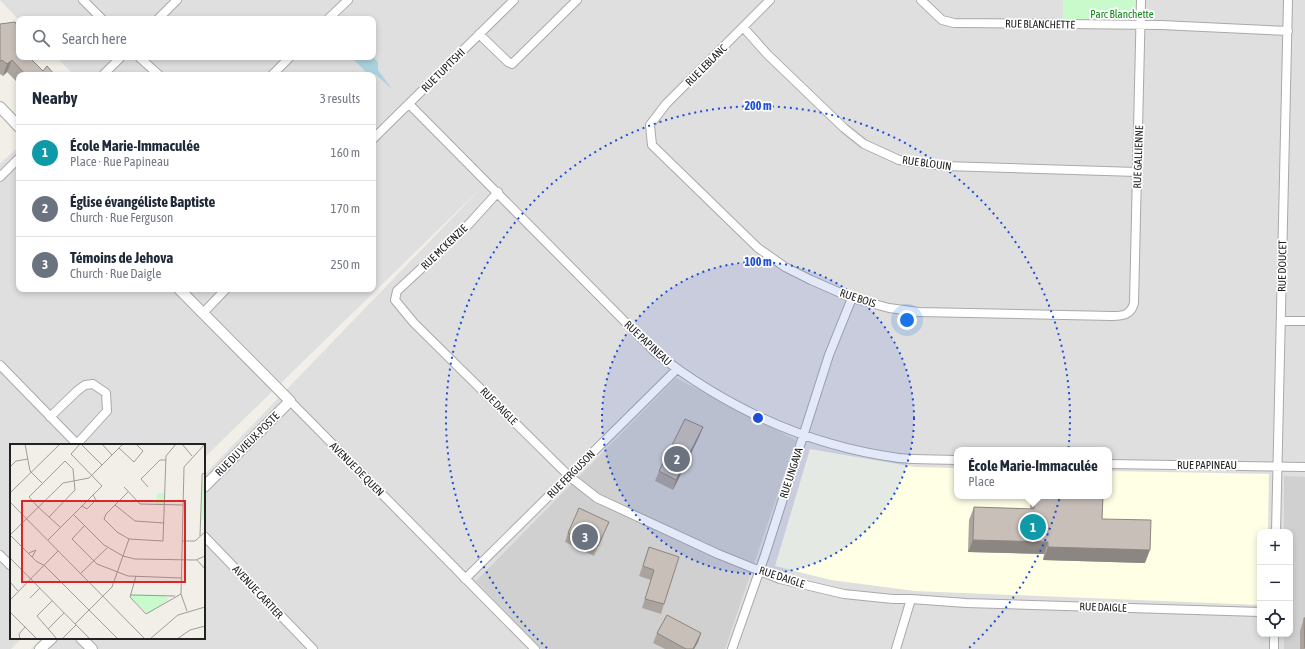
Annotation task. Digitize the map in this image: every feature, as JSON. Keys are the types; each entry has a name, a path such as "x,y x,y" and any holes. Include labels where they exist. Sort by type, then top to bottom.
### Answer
{"street":[{"path":"83,0 99,16"},
{"path":"161,16 177,0"},
{"path":"331,16 348,0"},
{"name":"RUE TUPITSHI","path":"376,136 514,0"},
{"path":"480,34 508,62 512,64 577,0"},
{"name":"RUE LEBLANC","path":"649,132 650,125 666,104 770,0"},
{"name":"RUE BLANCHETTE","path":"921,0 942,20 954,23 1140,26 1288,31"},
{"name":"RUE GALLIENNE","path":"1128,312 1132,310 1134,303 1141,0"},
{"name":"RUE DOUCET","path":"1276,529 1288,0"},
{"name":"RUE BLOUIN","path":"743,28 767,54 849,132 864,144 899,160 944,166 1137,172"},
{"path":"106,72 117,60"},
{"path":"142,60 156,72"},
{"path":"275,72 287,60"},
{"name":"RUE PAPINEAU","path":"409,104 498,192 656,353 715,394 804,436 850,449 899,458 954,460"},
{"path":"0,107 16,123"},
{"name":"RUE BOIS","path":"649,132 652,145 758,248 785,267 852,298 889,308 919,312 1097,316 1124,315 1128,312"},
{"path":"0,177 16,161"},
{"name":"RUE MCKENZIE","path":"397,303 395,300 397,291 469,224 498,192"},
{"name":"AVENUE DE QUEN","path":"182,292 535,649"},
{"path":"203,313 223,292"},
{"name":"RUE UNGAVA","path":"732,649 760,570 829,355 852,298"},
{"name":"RUE DAIGLE","path":"397,303 414,323 569,476 597,498 704,548 780,579 844,594 893,599 966,603 1257,612"},
{"path":"1281,321 1305,321"},
{"path":"0,365 77,444"},
{"name":"RUE FERGUSON","path":"465,579 677,369"},
{"path":"50,417 85,385 93,384 106,392 107,411 79,444"},
{"name":"RUE DU VIEUX-POSTE","path":"205,486 290,401"},
{"name":"RUE PAPINEAU","path":"1112,464 1305,467"},
{"name":"AVENUE CARTIER","path":"205,537 313,649"},
{"path":"0,555 10,565"},
{"path":"896,649 911,599"},
{"path":"1274,637 1274,649"},
{"path":"40,649 51,639"},
{"path":"82,639 92,649"}],"shaded area":[{"path":"0,0 1305,0 1305,649 31,649 41,639 205,639 205,474 483,186 376,290 376,72 71,72 59,60 376,60 376,16 16,17"},
{"path":"16,149 16,292 374,292 205,457 205,444 10,444 10,639 21,639 11,649 0,649 0,164"},
{"path":"676,378 796,440 725,649 542,649 476,581"},
{"path":"810,449 915,467 954,468 954,499 1112,499 1112,471 1269,474 1268,529 1257,529 1257,605 915,591 831,580 775,566"},
{"path":"1284,476 1305,477 1305,649 1284,649 1284,637 1293,637 1293,529 1284,529"}],"green space":[{"name":"Parc Blanchette","path":"1063,0 1141,0 1140,29 1063,25"}],"water":[{"path":"354,60 376,60 378,62 378,70 392,89 376,75 376,72 366,72"}],"building":[{"path":"15,22 16,24 16,60 32,60 43,71 47,66 52,72 23,72 12,60 7,64 2,60 0,61 0,24"},
{"path":"685,419 703,427 676,480 659,471"},
{"path":"1035,499 1103,499 1102,519 1151,520 1150,550 1048,547 1048,542 973,540 974,507 1034,509"},
{"path":"579,508 609,522 598,546 568,533"},
{"path":"649,547 679,557 664,604 645,599 654,570 643,566"},
{"path":"667,615 701,633 693,649 686,649 657,633"},
{"path":"1304,618 1305,618 1305,648"}],"place":[{"name":"Église évangéliste Baptiste","path":"677,459"},
{"name":"École Marie-Immaculée","path":"1033,527"},
{"name":"Témoins de Jehova","path":"585,537"}]}
